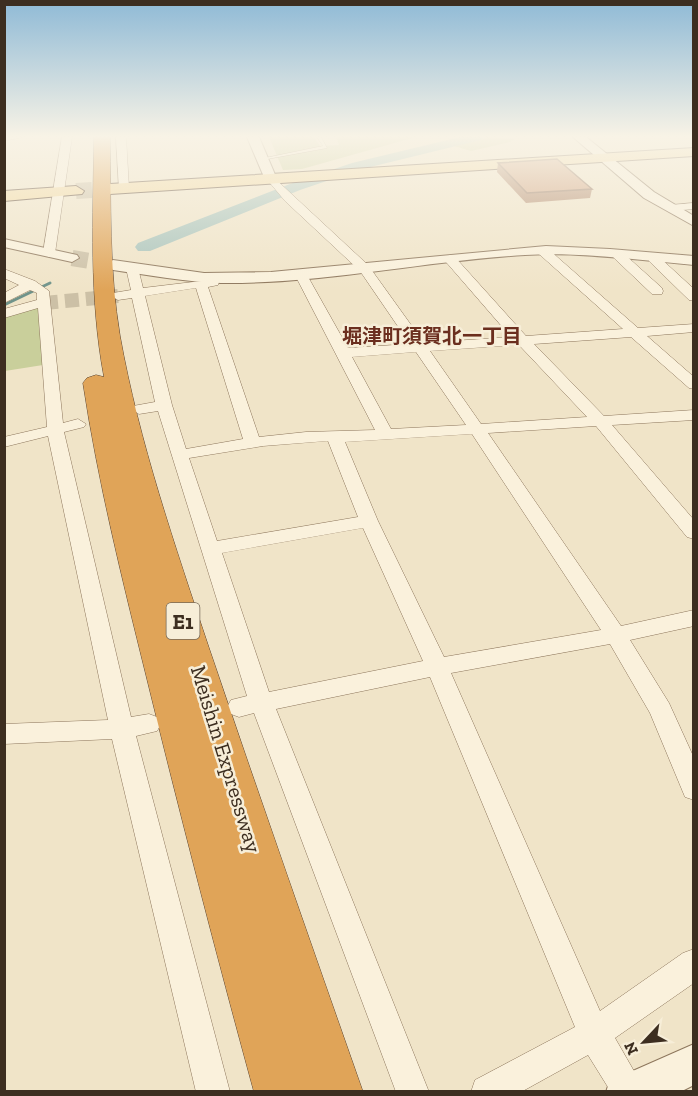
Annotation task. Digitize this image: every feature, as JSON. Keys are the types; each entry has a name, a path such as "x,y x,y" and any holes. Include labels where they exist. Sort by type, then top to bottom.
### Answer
{"highway":[{"name":"Meishin Expressway","path":"87,188 84,276 89,339 104,432 136,566 206,829 282,1092"},
{"name":"Meishin Expressway","path":"102,188 102,274 108,336 127,428 164,559 241,810 335,1092"}],"main road":[{"path":"4,196 68,191"}],"street":[{"path":"280,188 364,268 477,429 616,635 661,710 693,789"},
{"path":"640,188 693,222"},
{"path":"49,253 68,191"},
{"path":"671,208 693,206"},
{"path":"4,243 72,258"},
{"path":"543,251 693,385"},
{"path":"118,296 234,279 301,275 543,251 693,261"},
{"path":"618,255 657,291"},
{"path":"654,258 693,297"},
{"path":"450,259 522,340 600,421 693,534"},
{"path":"113,265 234,279"},
{"path":"132,268 164,405 210,549 250,705 413,1092"},
{"path":"4,273 37,291"},
{"path":"301,275 386,435"},
{"path":"201,285 252,443"},
{"path":"4,299 37,291"},
{"path":"4,314 18,308 37,291"},
{"path":"37,291 55,430 122,729 213,1092"},
{"path":"343,353 693,328"},
{"path":"139,409 164,405"},
{"path":"179,455 252,443 334,436 386,435 693,415"},
{"path":"4,442 78,424"},
{"path":"334,436 369,521 437,667 594,1034 629,1091 637,1090 693,1064"},
{"path":"210,549 369,521"},
{"path":"250,705 437,667 616,635 693,618"},
{"path":"4,734 122,729 149,724"},
{"path":"487,1092 594,1034 693,964"}],"green space":[{"path":"39,307 43,365 5,371 4,317"}],"building":[{"path":"522,188 592,189 527,193"}],"waterway":[{"path":"144,247 292,188"},
{"path":"4,305 50,283"}],"tunnel":[{"path":"76,191 110,189"},
{"path":"72,258 113,265"},
{"path":"44,303 118,296"}],"district":[{"name":"堀津町須賀北一丁目","path":"432,336"}]}
